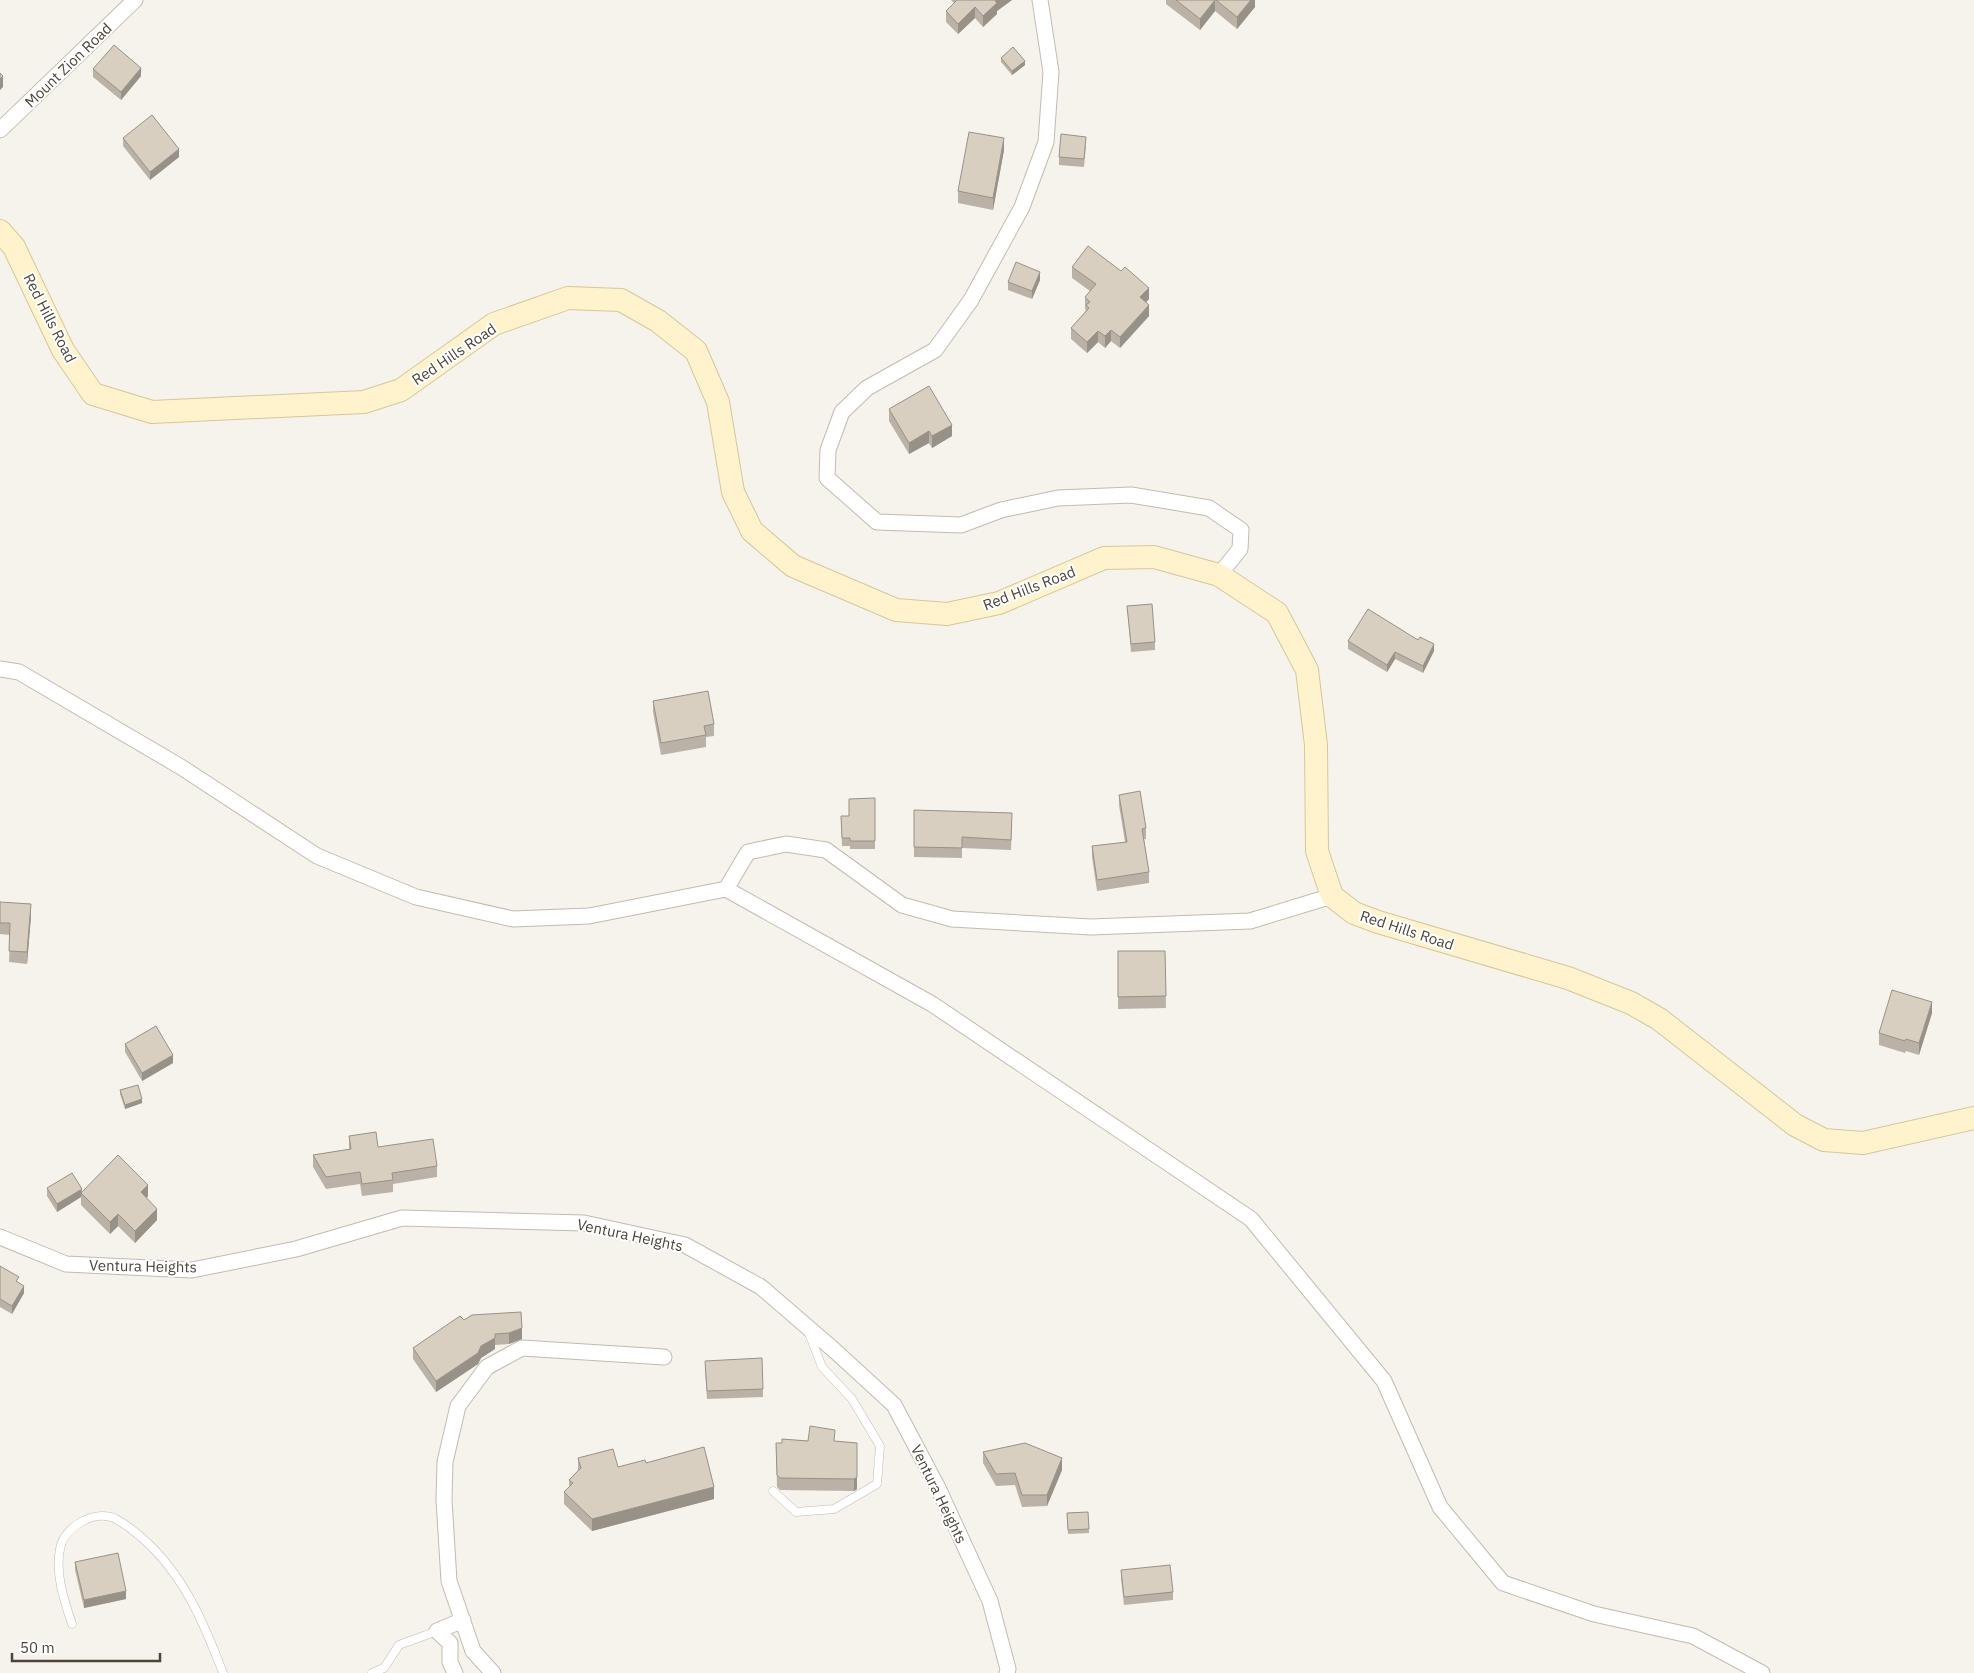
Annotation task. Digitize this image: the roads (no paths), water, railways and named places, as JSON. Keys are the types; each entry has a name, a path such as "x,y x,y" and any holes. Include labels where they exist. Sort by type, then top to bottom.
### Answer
{"main road":[{"name":"Red Hills Road","path":"0,231 14,247 63,350 93,394 152,412 364,402 401,390 494,324 568,298 621,300 658,321 696,352 718,402 733,492 752,531 793,566 896,610 947,614 999,603 1104,558 1154,557 1219,575 1277,613 1307,670 1316,745 1317,851 1332,896 1354,913 1378,922 1568,978 1631,1003 1659,1019 1795,1125 1824,1140 1863,1143 1974,1118"}],"street":[{"name":"Mount Zion Road","path":"0,130 135,0"},
{"path":"1040,0 1051,72 1046,142 1022,206 971,300 935,350 867,388 842,412 828,450 827,478 877,522 961,525 1002,510 1058,498 1131,495 1209,508 1241,530 1240,549 1219,575"},
{"path":"0,668 19,672 181,767 317,856 416,897 514,919 589,916 726,889 932,1004 1251,1219 1384,1381 1440,1507 1503,1583 1594,1614 1693,1636 1762,1673"},
{"path":"726,889 748,852 786,844 826,850 902,905 952,919 1092,927 1250,921 1332,896"},
{"name":"Ventura Heights","path":"0,1237 66,1264 192,1270 296,1249 402,1218 584,1223 685,1245 761,1287 894,1405 938,1488 990,1601 1008,1669 1006,1673"},
{"path":"493,1673 473,1650 449,1581 444,1500 445,1462 458,1406 487,1367 522,1348 664,1357"},
{"path":"454,1673 450,1662 450,1643 437,1631 463,1620"}],"lane":[{"path":"773,1490 796,1512 834,1509 877,1484 880,1446 852,1399 822,1367 807,1327"},
{"path":"72,1624 62,1594 60,1548 67,1533 80,1522 101,1516 116,1519 142,1538 181,1580 204,1626 223,1673"},
{"path":"372,1673 384,1668 399,1645 437,1631"}]}
